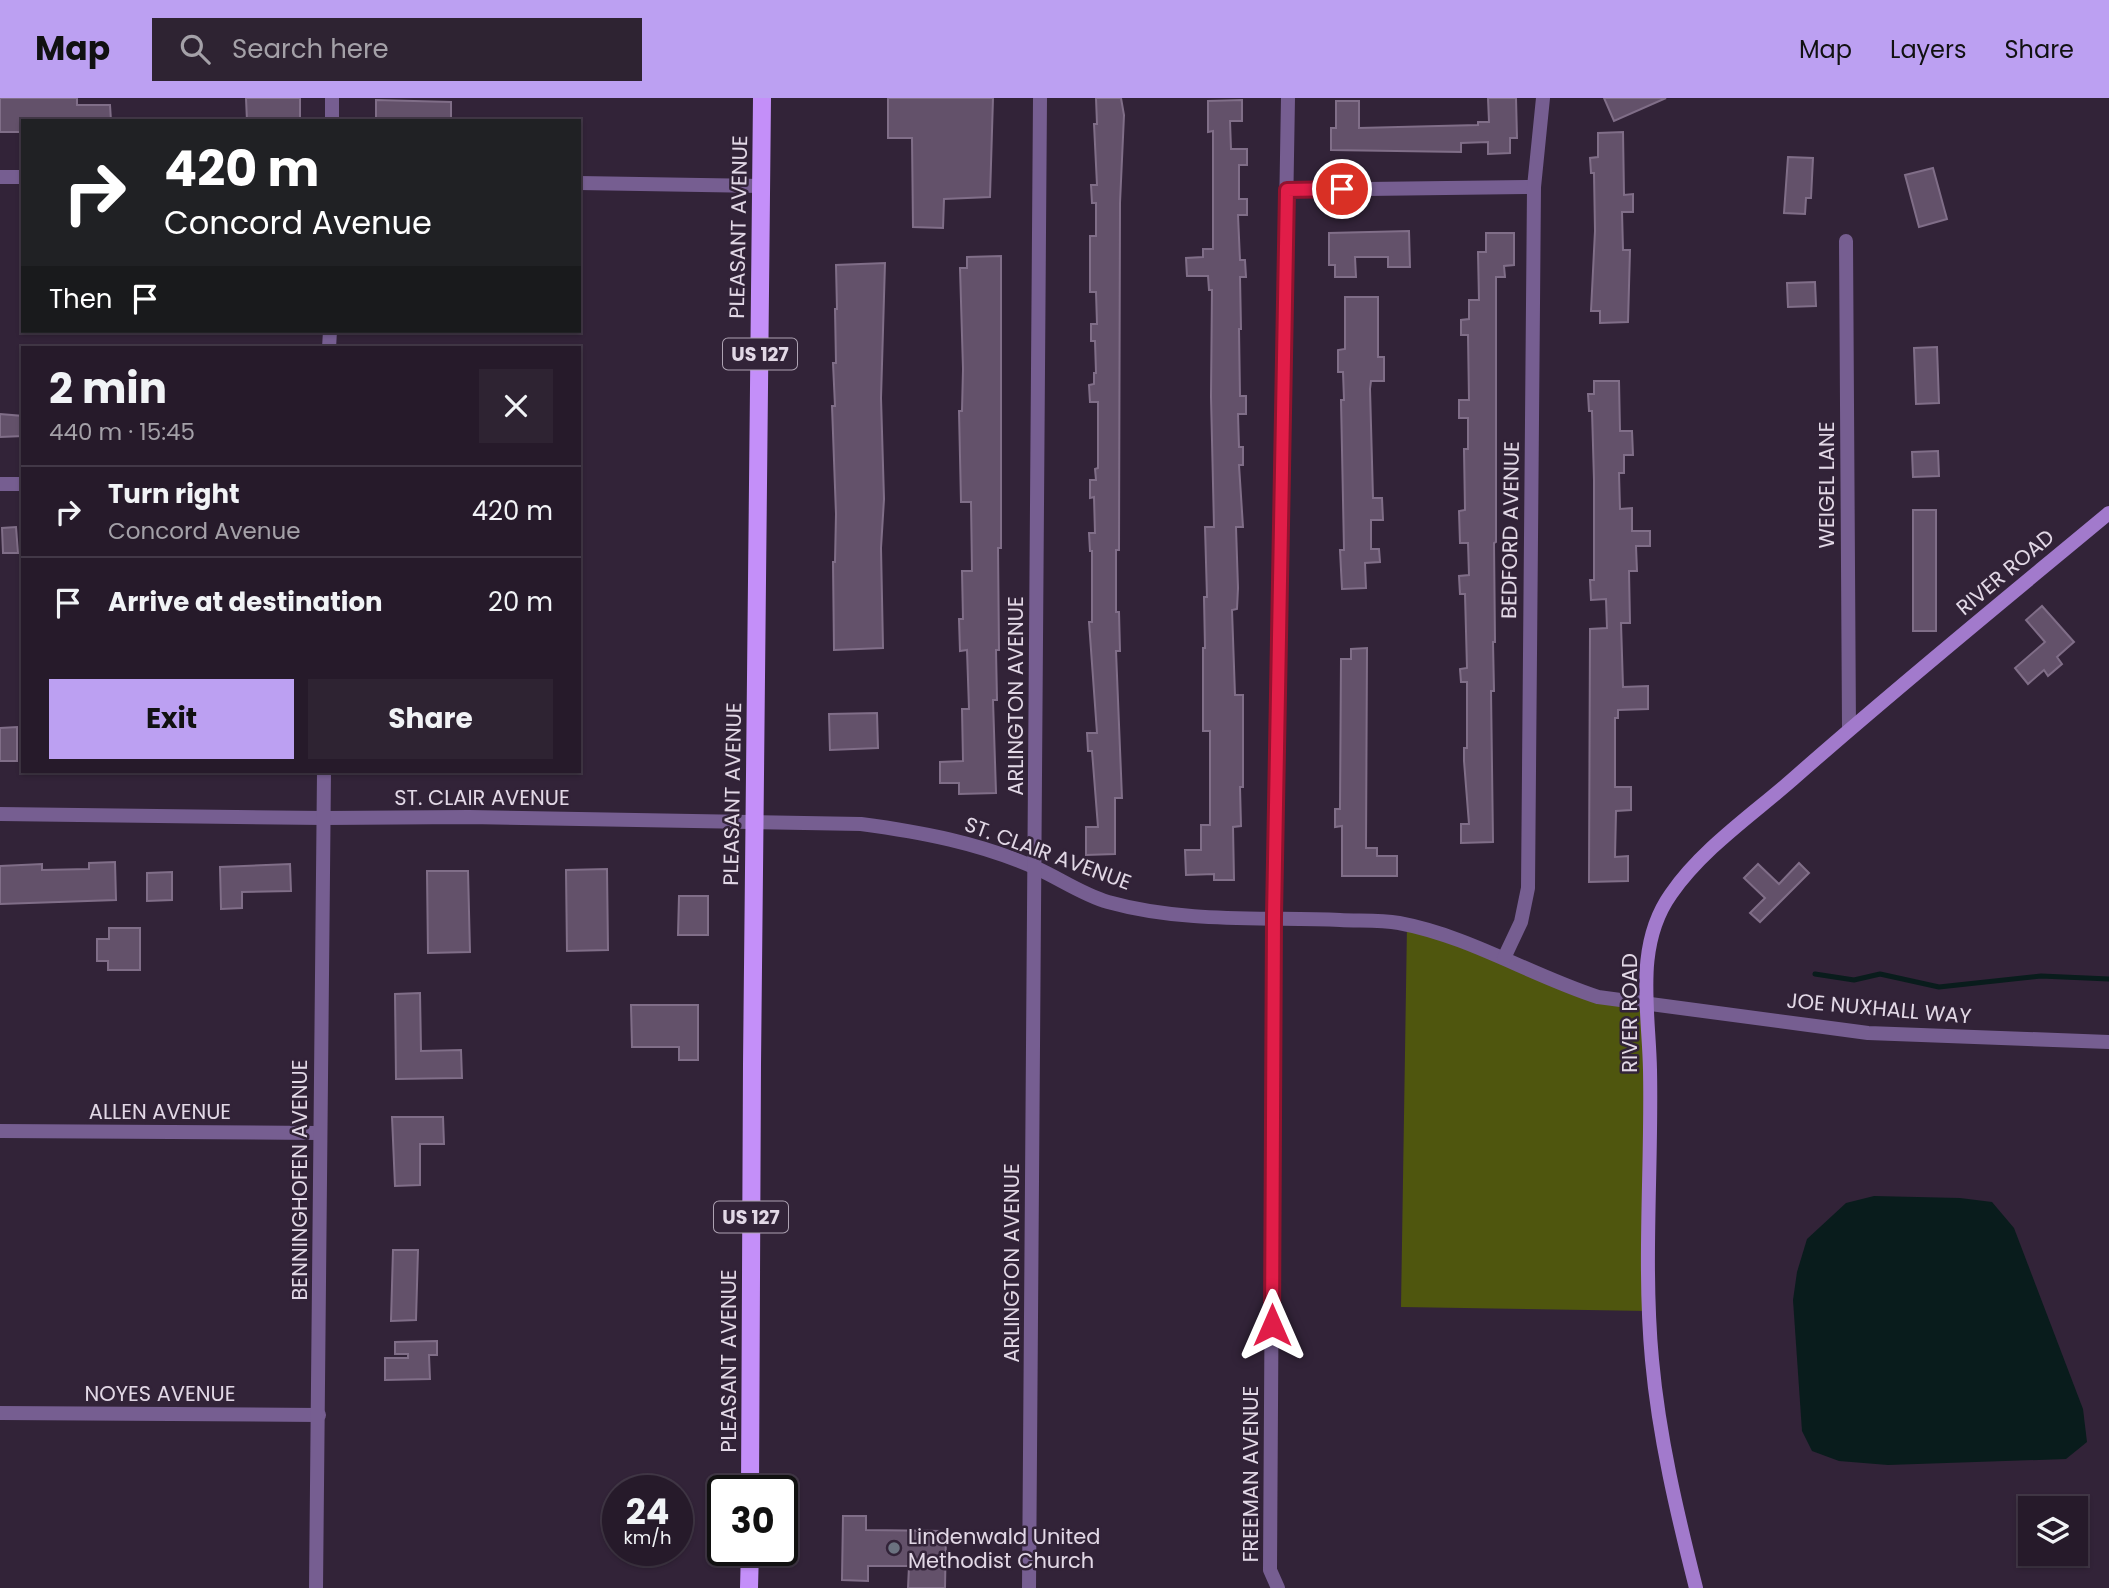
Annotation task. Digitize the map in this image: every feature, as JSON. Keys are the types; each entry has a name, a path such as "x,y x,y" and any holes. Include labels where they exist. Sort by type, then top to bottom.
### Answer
{"main road":[{"name":"PLEASANT AVENUE","path":"750,1475 762,98"},
{"path":"749,1588 750,1566"}],"street":[{"path":"332,98 332,119"},
{"name":"ARLINGTON AVENUE","path":"1029,1588 1040,98"},
{"name":"FREEMAN AVENUE","path":"1279,1588 1270,1570 1274,917 1288,98"},
{"name":"BEDFORD AVENUE","path":"1504,958 1521,922 1528,888 1534,187 1543,98"},
{"path":"0,177 21,177"},
{"path":"581,183 762,186"},
{"path":"1287,190 1534,187"},
{"name":"WEIGEL LANE","path":"1846,241 1849,729"},
{"path":"0,484 21,484"},
{"name":"RIVER ROAD","path":"1696,1588 1656,1402 1651,1356 1648,1244 1650,1069 1646,960 1655,924 1670,895 1697,864 1849,729 2109,513"},
{"name":"BENNINGHOFEN AVENUE","path":"316,1588 324,773"},
{"name":"ST. CLAIR AVENUE","path":"0,814 832,822 912,830 960,841 1035,867 1106,901 1176,915 1396,923 1434,930 1504,958 1533,973 1598,997 1647,1004"},
{"name":"JOE NUXHALL WAY","path":"1647,1004 1868,1032 2109,1042"},
{"name":"ALLEN AVENUE","path":"0,1131 320,1133"},
{"name":"NOYES AVENUE","path":"0,1413 319,1415"}],"green space":[{"path":"1407,925 1533,973 1647,1005 1650,1311 1401,1307"}],"shaded area":[{"path":"1874,1196 1960,1198 1992,1202 2014,1228 2083,1409 2087,1442 2066,1459 1888,1465 1839,1461 1812,1451 1802,1431 1793,1300 1797,1272 1807,1239 1846,1203"}],"building":[{"path":"0,98 77,98 77,105 110,105 111,119 21,119 21,132 0,132"},
{"path":"246,98 300,98 300,119 247,119"},
{"path":"888,98 993,98 990,197 944,199 943,228 913,227 912,138 888,138"},
{"path":"1096,98 1121,98 1124,115 1120,203 1119,550 1116,550 1116,612 1119,612 1120,651 1116,651 1122,798 1115,798 1115,854 1086,855 1086,827 1098,827 1092,751 1088,751 1087,733 1097,733 1089,622 1092,622 1092,551 1089,533 1095,533 1094,497 1090,498 1090,480 1096,480 1095,469 1098,468 1098,402 1090,402 1089,385 1094,384 1096,373 1095,341 1091,341 1091,324 1097,324 1096,292 1090,292 1090,236 1096,236 1096,203 1092,203 1091,185 1097,185 1094,124 1097,124"},
{"path":"1488,98 1516,98 1517,138 1510,138 1510,153 1488,154 1488,142 1461,143 1461,152 1331,150 1331,128 1336,128 1336,101 1359,101 1359,128 1478,125 1478,122 1489,122"},
{"path":"1604,98 1666,98 1614,121"},
{"path":"376,100 451,102 451,119 376,119"},
{"path":"1242,100 1242,121 1230,121 1231,149 1247,149 1247,165 1239,165 1239,199 1247,199 1247,215 1238,215 1240,260 1245,260 1246,277 1240,277 1239,329 1240,396 1246,396 1246,414 1238,414 1239,447 1243,447 1243,465 1239,465 1243,527 1236,527 1237,609 1232,610 1235,695 1243,695 1243,787 1240,787 1241,826 1233,827 1234,880 1214,880 1214,874 1186,875 1185,850 1201,850 1201,825 1210,825 1210,731 1203,731 1203,648 1204,597 1207,597 1205,527 1214,527 1212,290 1209,290 1208,276 1187,276 1186,258 1203,257 1203,249 1213,249 1213,131 1208,132 1208,101"},
{"path":"1623,132 1624,195 1633,194 1633,212 1622,212 1623,250 1630,250 1628,322 1600,323 1600,311 1591,311 1595,231 1594,173 1591,173 1590,158 1598,157 1598,133"},
{"path":"1788,157 1813,158 1811,198 1806,198 1805,214 1784,213"},
{"path":"1933,168 1947,219 1919,227 1905,175"},
{"path":"1409,231 1410,267 1388,267 1388,257 1355,257 1356,277 1335,277 1335,265 1329,265 1329,233"},
{"path":"1486,233 1514,233 1514,265 1504,266 1505,277 1496,277 1495,642 1494,691 1491,691 1493,842 1461,843 1461,824 1469,824 1464,761 1464,748 1467,748 1467,682 1461,682 1460,669 1467,668 1465,594 1460,594 1459,576 1469,575 1468,543 1460,543 1459,511 1465,510 1464,449 1468,449 1468,418 1459,418 1459,400 1469,400 1468,335 1461,335 1461,320 1469,319 1469,300 1479,300 1478,252 1486,252"},
{"path":"1001,256 1001,548 998,548 997,700 993,700 996,793 959,794 959,783 940,783 940,762 963,761 962,709 969,709 967,650 960,651 959,619 963,619 962,571 972,571 971,502 961,502 959,411 962,411 963,369 960,268 967,268 967,257"},
{"path":"885,263 881,398 884,499 881,548 883,648 834,650 833,562 836,514 832,406 835,406 833,363 836,363 836,265"},
{"path":"1815,282 1816,306 1788,307 1787,283"},
{"path":"1345,297 1378,297 1378,357 1384,357 1384,381 1371,381 1370,389 1373,498 1382,498 1383,520 1371,520 1371,549 1379,549 1380,562 1365,563 1366,588 1342,589 1340,550 1344,550 1341,400 1344,400 1343,372 1338,372 1338,350 1345,349"},
{"path":"1937,347 1939,403 1916,404 1914,348"},
{"path":"1594,381 1619,381 1620,431 1632,431 1633,455 1624,455 1624,473 1619,473 1620,509 1632,508 1632,531 1650,531 1650,546 1636,546 1637,571 1629,571 1630,623 1621,623 1623,687 1648,686 1648,709 1618,710 1618,718 1615,718 1615,787 1631,787 1631,810 1616,811 1615,857 1628,856 1628,881 1589,882 1590,629 1607,628 1606,599 1591,600 1590,580 1594,580 1594,480 1592,411 1589,411 1588,394 1594,394"},
{"path":"0,414 21,416 21,436 0,437"},
{"path":"1938,451 1939,476 1913,477 1912,452"},
{"path":"1913,510 1936,510 1936,631 1913,631"},
{"path":"16,527 18,553 3,553 2,528"},
{"path":"2042,606 2074,642 2057,657 2062,664 2048,676 2044,670 2028,684 2015,668 2045,642 2026,620"},
{"path":"1367,648 1366,848 1377,848 1377,856 1397,856 1397,876 1342,876 1342,826 1335,827 1335,809 1340,809 1341,659 1351,659 1351,649"},
{"path":"877,713 878,748 830,750 829,714"},
{"path":"17,727 17,761 0,761 0,728"},
{"path":"115,862 116,900 0,904 0,866 42,864 42,870 89,869 89,863"},
{"path":"1799,863 1809,873 1760,922 1750,913 1765,898 1744,878 1758,864 1779,884"},
{"path":"290,864 291,891 242,892 242,908 221,909 220,867"},
{"path":"607,869 608,950 567,951 566,870"},
{"path":"427,871 468,871 470,952 428,953"},
{"path":"172,872 172,900 147,901 147,873"},
{"path":"679,896 708,896 708,935 678,935"},
{"path":"109,928 140,928 140,970 108,970 108,961 97,961 97,939 109,939"},
{"path":"420,993 421,1051 461,1050 462,1078 396,1079 395,994"},
{"path":"631,1005 698,1005 698,1060 679,1060 679,1047 632,1047"},
{"path":"392,1117 443,1117 444,1144 420,1144 420,1185 395,1186"},
{"path":"393,1250 418,1250 416,1320 391,1321"},
{"path":"437,1341 437,1355 429,1355 430,1379 385,1380 385,1358 408,1358 408,1354 395,1354 395,1342"},
{"name":"Lindenwald United Methodist Church","path":"843,1516 866,1516 866,1530 946,1531 945,1588 908,1588 909,1566 868,1566 868,1581 842,1580"}],"waterway":[{"path":"1815,974 1854,980 1880,974 1939,987 2041,976 2109,979"}],"place":[{"name":"Lindenwald United Methodist Church","path":"894,1548"}],"route":[{"path":"1272,1325 1274,917 1287,190 1342,189"}]}
